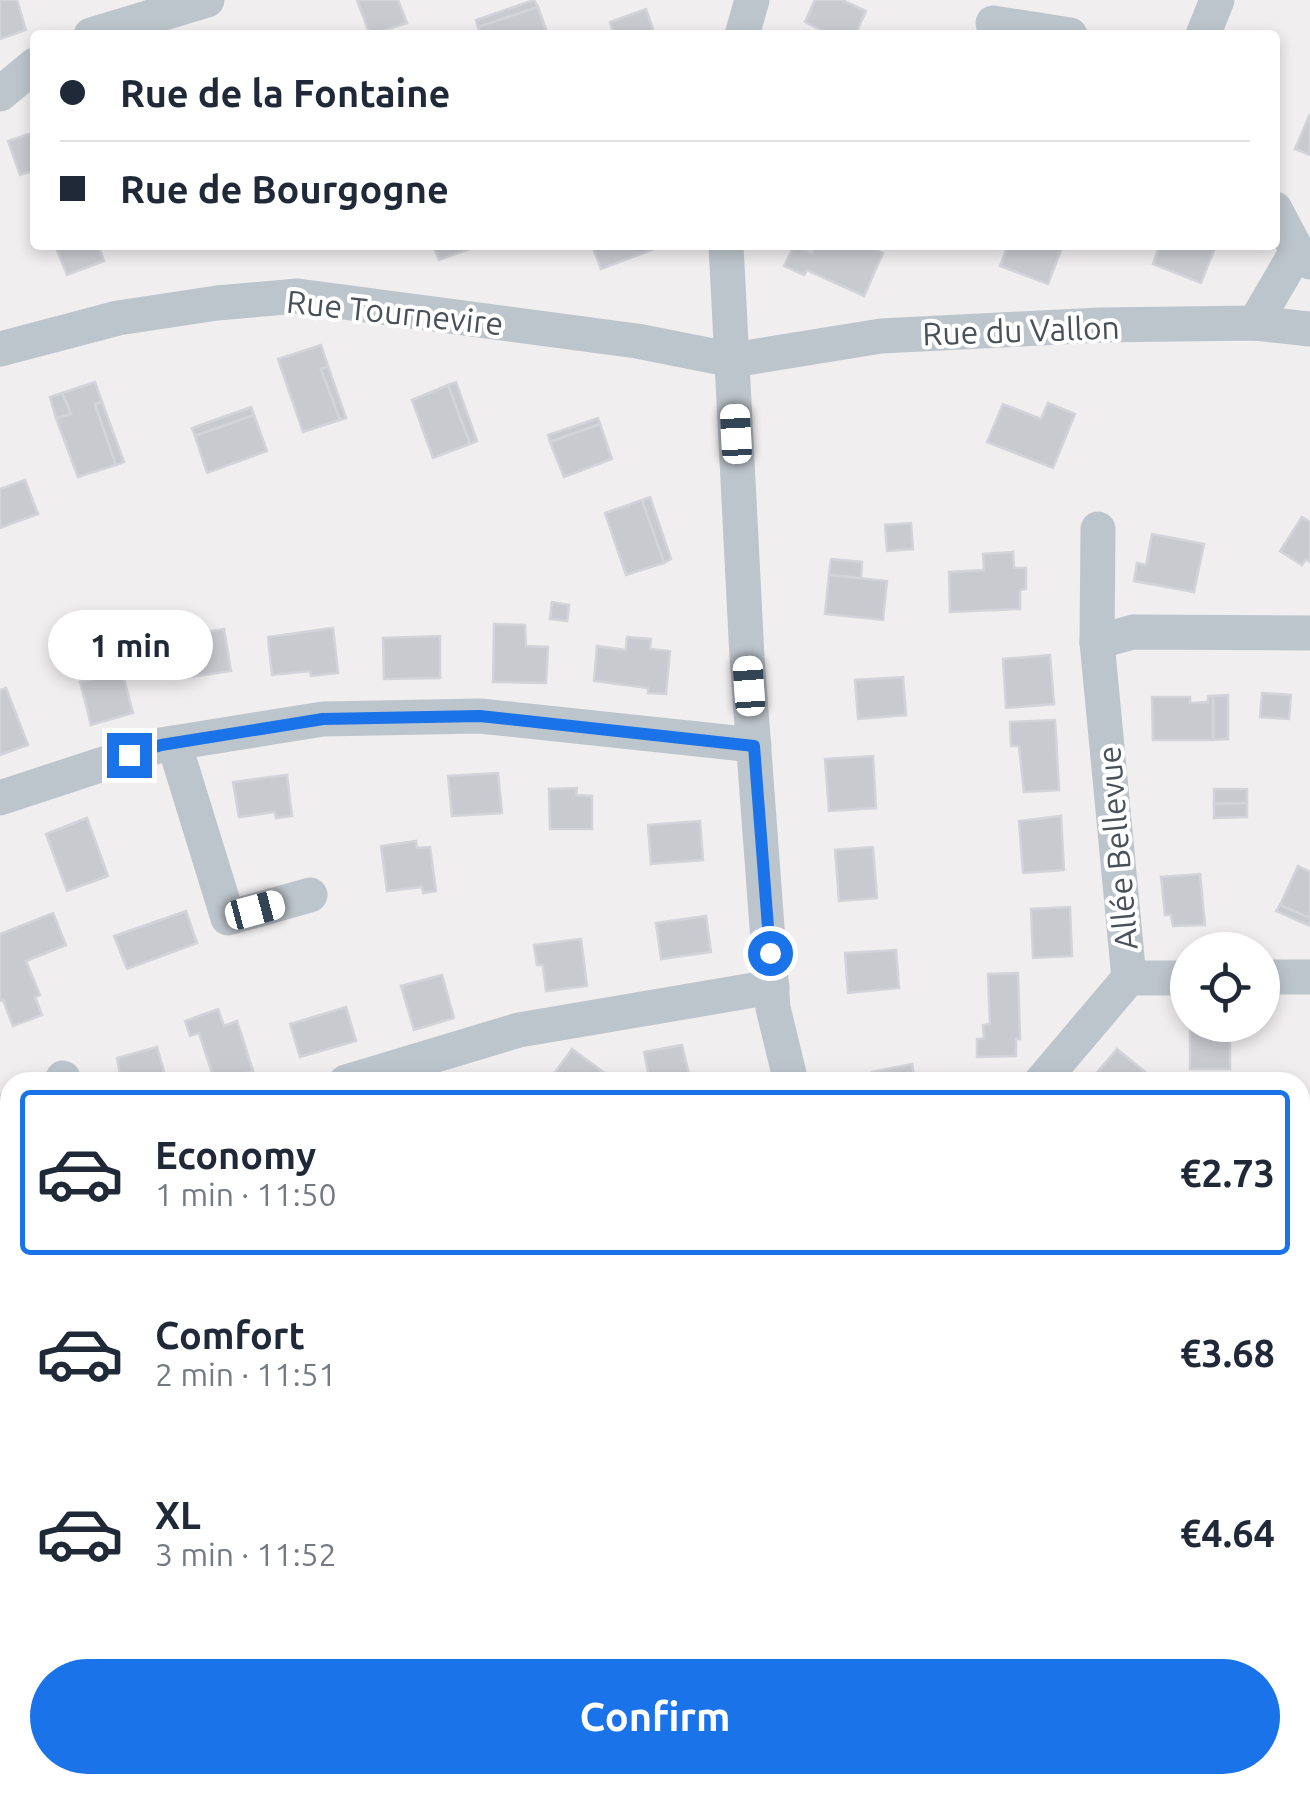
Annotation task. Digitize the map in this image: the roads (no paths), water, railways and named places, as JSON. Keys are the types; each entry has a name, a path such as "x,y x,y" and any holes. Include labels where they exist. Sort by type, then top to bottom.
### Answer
{"street":[{"path":"108,30 207,0"},
{"path":"743,30 752,0"},
{"path":"1205,30 1217,0"},
{"path":"994,23 1038,30"},
{"path":"0,94 30,68"},
{"path":"1255,323 1304,257 1280,217"},
{"path":"726,250 754,746 772,987 789,1072"},
{"name":"Rue Tournevire","path":"0,348 118,318 298,296 638,341 733,360"},
{"name":"Rue du Vallon","path":"733,360 881,336 1255,323 1310,330"},
{"name":"Allée Bellevue","path":"1050,1072 1130,978 1097,642 1098,529"},
{"path":"1097,642 1133,632 1310,632"},
{"path":"0,798 174,743 323,719 480,716 754,746"},
{"path":"174,743 228,918 310,895"},
{"path":"1280,977 1310,977"},
{"path":"1130,978 1170,978"},
{"path":"379,1072 519,1030 772,987"}]}
